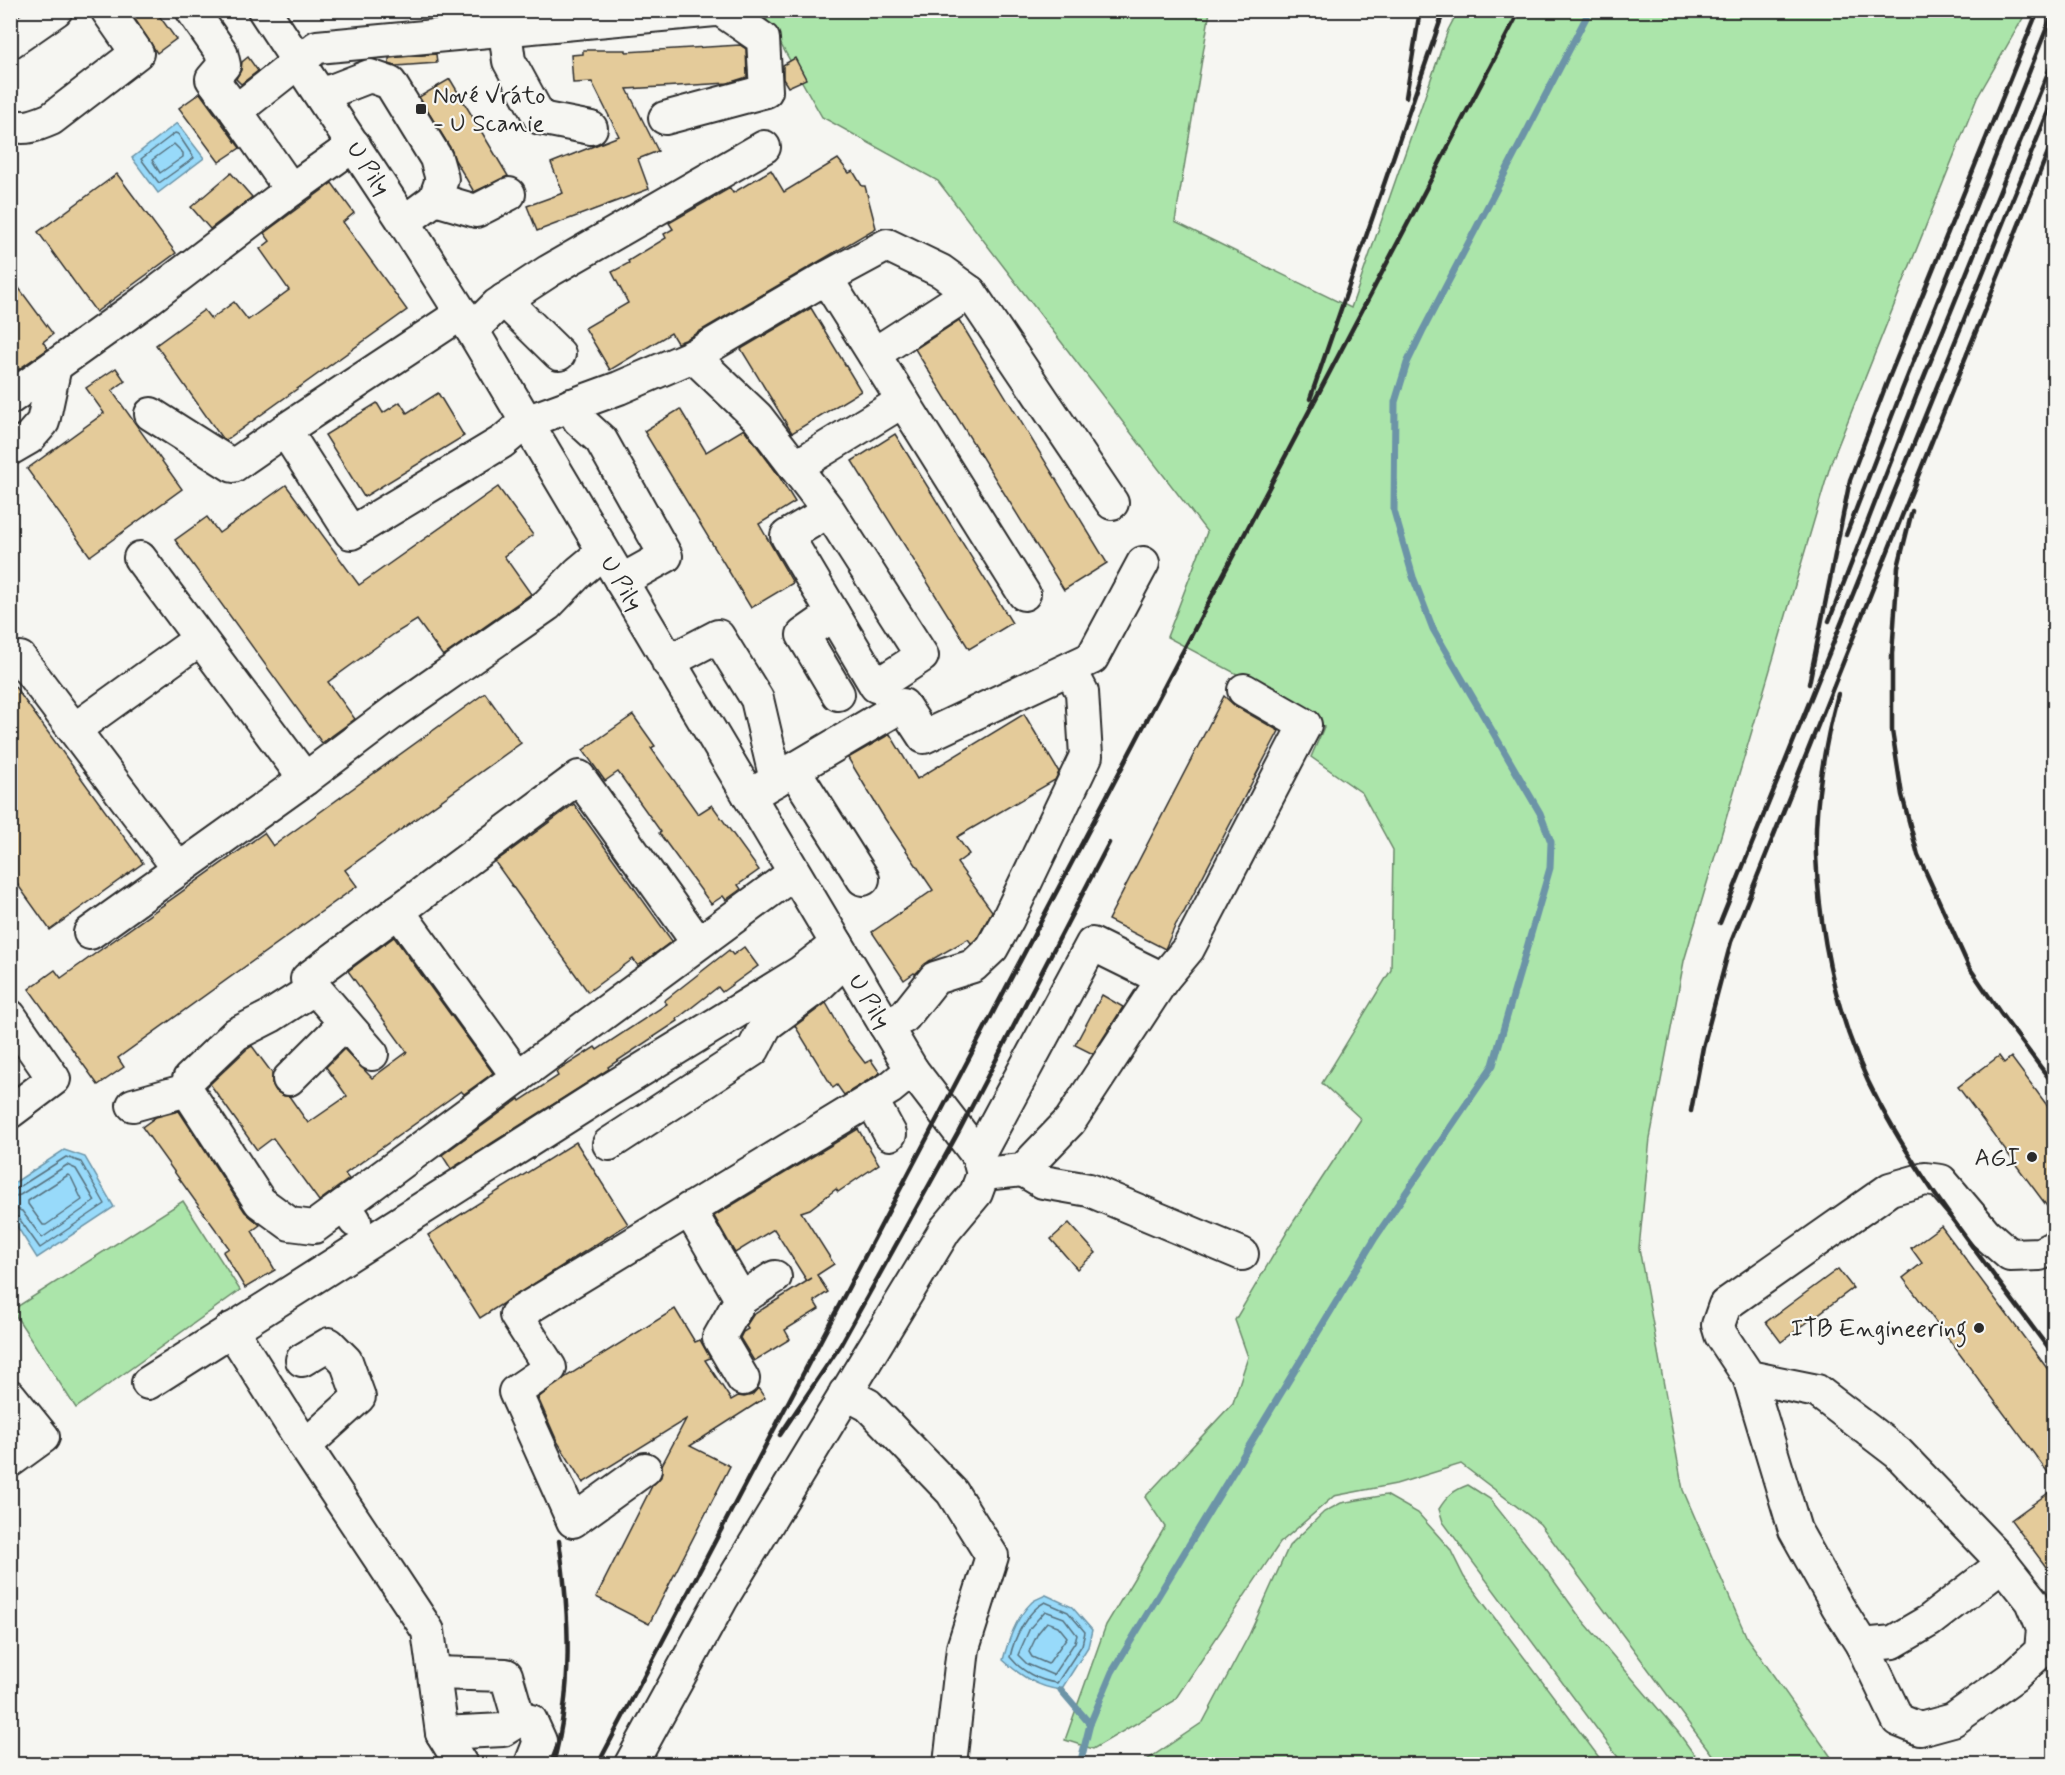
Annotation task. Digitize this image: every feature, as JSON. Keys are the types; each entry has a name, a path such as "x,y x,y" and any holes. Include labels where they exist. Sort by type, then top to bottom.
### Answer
{"street":[{"path":"10,42 56,10"},
{"path":"10,125 20,128 37,126 51,119 137,53 107,10"},
{"name":"U Pily","path":"264,10 354,145 467,322 912,1070 981,1165"},
{"path":"236,111 317,47 457,23 505,31 715,10"},
{"path":"665,118 766,91 763,39 721,10"},
{"path":"203,14 221,52 224,65 212,79 291,190"},
{"path":"505,31 509,61 540,118 591,128"},
{"path":"321,95 370,76 390,83 436,158 442,179 435,199 404,222"},
{"path":"10,398 151,297 354,145"},
{"path":"151,414 233,466 285,430 549,271 764,147"},
{"path":"435,199 476,211 509,194"},
{"path":"285,430 351,533 502,442 526,422 619,388 693,356 887,245 941,271 970,292 1112,502"},
{"path":"826,278 1024,594"},
{"path":"874,354 970,292"},
{"path":"504,300 559,354"},
{"path":"693,356 757,417 829,511 922,656 876,686 787,536 829,511"},
{"path":"10,449 30,438 44,422 55,366"},
{"path":"795,467 903,401"},
{"path":"571,405 579,420 601,440 666,556 621,582"},
{"path":"90,933 305,779 395,711 547,605 579,572 603,552"},
{"path":"140,558 305,779"},
{"path":"749,796 903,705 924,737 1092,658 1143,563"},
{"path":"833,615 803,634 838,694"},
{"path":"668,662 718,636 757,699 785,775 863,879"},
{"path":"75,729 200,639"},
{"path":"20,658 179,869"},
{"path":"885,1025 904,1017 935,978 974,966 992,948 1008,919 1086,756 1082,692 1070,669"},
{"path":"1023,1170 1070,1121 1163,979 1188,949 1305,725 1244,690"},
{"path":"372,1053 307,979 579,777 698,944"},
{"path":"315,988 271,1017 236,1034 189,1078 188,1090 260,1202 291,1224 314,1227 794,873"},
{"path":"398,912 518,1077"},
{"path":"630,1764 721,1600 845,1393 945,1230 976,1193 981,1165 1092,944 1163,979"},
{"path":"609,1144 753,1050 766,1025 816,987 841,952"},
{"path":"148,1383 599,1096 801,972 841,952"},
{"path":"10,1017 54,1079 10,1112"},
{"path":"289,1079 345,1023"},
{"path":"645,1468 573,1521 515,1392 550,1368 516,1315 890,1088 912,1070"},
{"path":"133,1105 188,1090"},
{"path":"871,1099 890,1134"},
{"path":"981,1165 1023,1170 1043,1182 1089,1190 1242,1254"},
{"path":"1749,1377 1817,1391 1898,1453 2003,1564 2032,1601 2043,1628 2041,1652 2014,1676 1953,1720 1920,1729 1898,1720 1862,1645 1796,1530 1749,1377 1721,1335 1718,1324 1725,1305 1890,1189 1926,1179 1941,1181 1985,1233 2010,1255 2040,1254 2055,1247"},
{"path":"344,1205 369,1242"},
{"path":"689,1209 741,1299"},
{"path":"744,1379 719,1338 741,1299 775,1277"},
{"path":"231,1329 305,1446 428,1631 442,1733 461,1764"},
{"path":"302,1360 329,1344 346,1361 359,1397 305,1446"},
{"path":"845,1393 868,1405 952,1492 992,1556 963,1648 950,1764"},
{"path":"10,1396 43,1437 10,1461"},
{"path":"1862,1645 1893,1642 1929,1621 2003,1564"},
{"path":"434,1673 506,1675 519,1720"},
{"path":"442,1733 503,1730 519,1720 531,1721 540,1741 531,1764"}],"green space":[{"path":"762,11 1210,11 1175,222 1351,308 1448,30 1458,11 2027,11 1977,98 1831,463 1684,961 1650,1138 1639,1248 1683,1490 1747,1638 1836,1764 1719,1764 1540,1524 1461,1464 1396,1484 1334,1496 1280,1543 1174,1701 1093,1749 1065,1740 1106,1625 1165,1527 1145,1497 1233,1403 1248,1357 1235,1320 1290,1227 1361,1119 1322,1083 1391,970 1393,850 1362,793 1311,757 1324,727 1314,715 1167,637 1207,532 938,181 822,117"},
{"path":"183,1201 240,1290 76,1408 12,1310"},
{"path":"1468,1485 1490,1499 1544,1567 1579,1616 1678,1732 1701,1764 1623,1764 1443,1522 1439,1509 1442,1504 1451,1494"},
{"path":"1386,1495 1418,1513 1450,1549 1464,1577 1604,1764 1141,1764 1203,1722 1249,1635 1289,1546 1324,1512 1341,1503"}],"water":[{"path":"177,123 204,158 158,193 132,158"},
{"path":"64,1150 85,1157 114,1207 37,1258 11,1217 11,1185"},
{"path":"1046,1595 1072,1607 1092,1630 1088,1647 1061,1690 1030,1680 1003,1660 1010,1637 1022,1614 1032,1602"}],"building":[{"path":"129,10 155,10 176,39 157,53"},
{"path":"740,45 746,49 747,77 728,83 627,89 658,151 638,159 649,189 537,231 527,206 563,193 551,163 619,136 592,82 573,83 571,55 583,54 583,50 626,50 626,52"},
{"path":"436,54 437,63 396,66 389,64 389,58"},
{"path":"248,57 258,71 241,84 236,79 242,62"},
{"path":"795,58 806,79 788,87 783,79 783,65"},
{"path":"450,79 508,176 474,192 419,97"},
{"path":"200,93 240,148 219,162 179,108"},
{"path":"838,159 849,173 853,171 862,186 865,186 876,228 685,340 677,343 671,333 610,370 585,328 628,303 612,272 666,238 664,234 673,229 669,223 730,188 733,193 771,170 784,192"},
{"path":"231,173 252,197 210,229 191,207"},
{"path":"117,174 176,253 96,312 38,232"},
{"path":"332,183 354,213 343,222 407,310 226,440 221,437 156,345 204,310 211,319 234,302 248,320 289,290 260,249 270,241 264,233"},
{"path":"10,276 53,334 43,342 48,349 10,375"},
{"path":"811,308 861,391 792,433 741,349"},
{"path":"959,320 1107,563 1064,590 915,349"},
{"path":"116,368 125,381 112,391 182,489 90,556 27,469 104,413 86,388"},
{"path":"438,393 464,436 364,497 325,435 377,403 383,413 400,402 407,413"},
{"path":"680,409 706,452 744,429 777,473 795,502 759,524 793,583 751,608 644,431"},
{"path":"895,434 1012,623 969,649 852,461"},
{"path":"286,485 359,585 498,487 533,535 504,556 531,594 443,656 417,620 394,634 328,682 355,719 322,743 175,540 207,517 219,533"},
{"path":"10,680 143,863 50,930 10,874"},
{"path":"485,693 521,743 345,870 357,886 118,1058 124,1067 98,1085 29,989 55,970 61,978 264,833 273,846"},
{"path":"1224,696 1235,706 1279,731 1176,924 1165,949 1108,920"},
{"path":"1024,714 1059,772 1055,780 957,837 969,854 957,863 992,911 973,942 971,943 968,939 929,961 915,974 904,980 872,932 933,890 885,819 848,758 890,734 917,779"},
{"path":"633,715 655,746 651,748 698,814 712,805 759,870 738,885 741,889 726,900 723,896 711,904 618,772 605,781 583,750"},
{"path":"574,804 672,941 638,966 633,959 588,992 495,862"},
{"path":"394,937 493,1073 464,1094 461,1091 345,1174 349,1179 319,1201 273,1138 257,1150 210,1084 252,1046 272,1073 272,1083 276,1091 289,1096 308,1123 347,1096 326,1067 344,1049 372,1078 407,1052 348,971"},
{"path":"744,947 758,966 722,992 718,987 677,1019 678,1021 608,1067 609,1069 451,1169 442,1155 519,1099 520,1101 558,1076 556,1072 595,1047 597,1050 667,1004 664,1001 729,950 733,955"},
{"path":"1102,995 1123,1007 1093,1054 1075,1045"},
{"path":"826,1003 846,1038 865,1063 871,1060 880,1073 844,1095 837,1085 833,1088 795,1026"},
{"name":"AGI","path":"1999,1056 2004,1063 2011,1057 2055,1116 2055,1217 1958,1087"},
{"path":"179,1111 245,1212 260,1225 252,1231 275,1270 245,1288 223,1252 229,1248 142,1127 156,1117"},
{"path":"858,1129 879,1164 838,1192 836,1189 810,1209 801,1212 834,1264 817,1275 828,1292 814,1301 819,1309 785,1330 790,1339 754,1361 740,1338 748,1329 746,1326 753,1315 812,1278 807,1281 774,1229 735,1253 714,1216"},
{"path":"576,1142 628,1224 480,1318 428,1235"},
{"path":"1069,1223 1096,1253 1077,1269 1051,1239"},
{"name":"ITB Engineering","path":"1941,1226 2055,1379 2055,1482 1903,1278 1922,1263 1911,1248"},
{"path":"1838,1269 1853,1288 1781,1342 1766,1322"},
{"path":"675,1309 695,1342 700,1340 710,1358 705,1360 731,1400 738,1396 752,1395 758,1388 765,1398 690,1446 730,1466 649,1624 596,1597 652,1486 661,1477 662,1465 686,1419 583,1483 557,1441 538,1398 564,1378"},
{"path":"2055,1488 2055,1579 2011,1520"}],"waterway":[{"path":"1080,1764 1090,1724 1112,1672 1375,1238 1493,1065 1550,868 1551,842 1540,813 1433,629 1413,577 1394,511 1395,402 1407,363 1422,332 1590,10"},
{"path":"1061,1690 1090,1724"}],"railway":[{"path":"1406,97 1420,10"},
{"path":"1310,399 1444,10"},
{"path":"598,1764 1520,10"},
{"path":"1809,684 1850,480 1886,385 2038,10"},
{"path":"1846,535 2054,10"},
{"path":"1829,621 1916,397 2054,58"},
{"path":"1720,923 2054,97"},
{"path":"1691,1111 1703,1047 1731,942 2054,137"},
{"path":"1912,511 1898,567 1892,654 1892,730 1902,795 1918,855 1969,967 2054,1085"},
{"path":"1838,694 1821,774 1816,855 1827,951 1842,1014 1852,1044 1879,1103 1918,1169 2054,1356"},
{"path":"780,1435 840,1346 959,1131 1109,843"},
{"path":"553,1764 564,1709 568,1653 566,1597 559,1541"}],"place":[{"name":"Nové Vráto - U Scanie","path":"421,109"},
{"name":"AGI","path":"2032,1157"},
{"name":"ITB Engineering","path":"1979,1328"}]}
